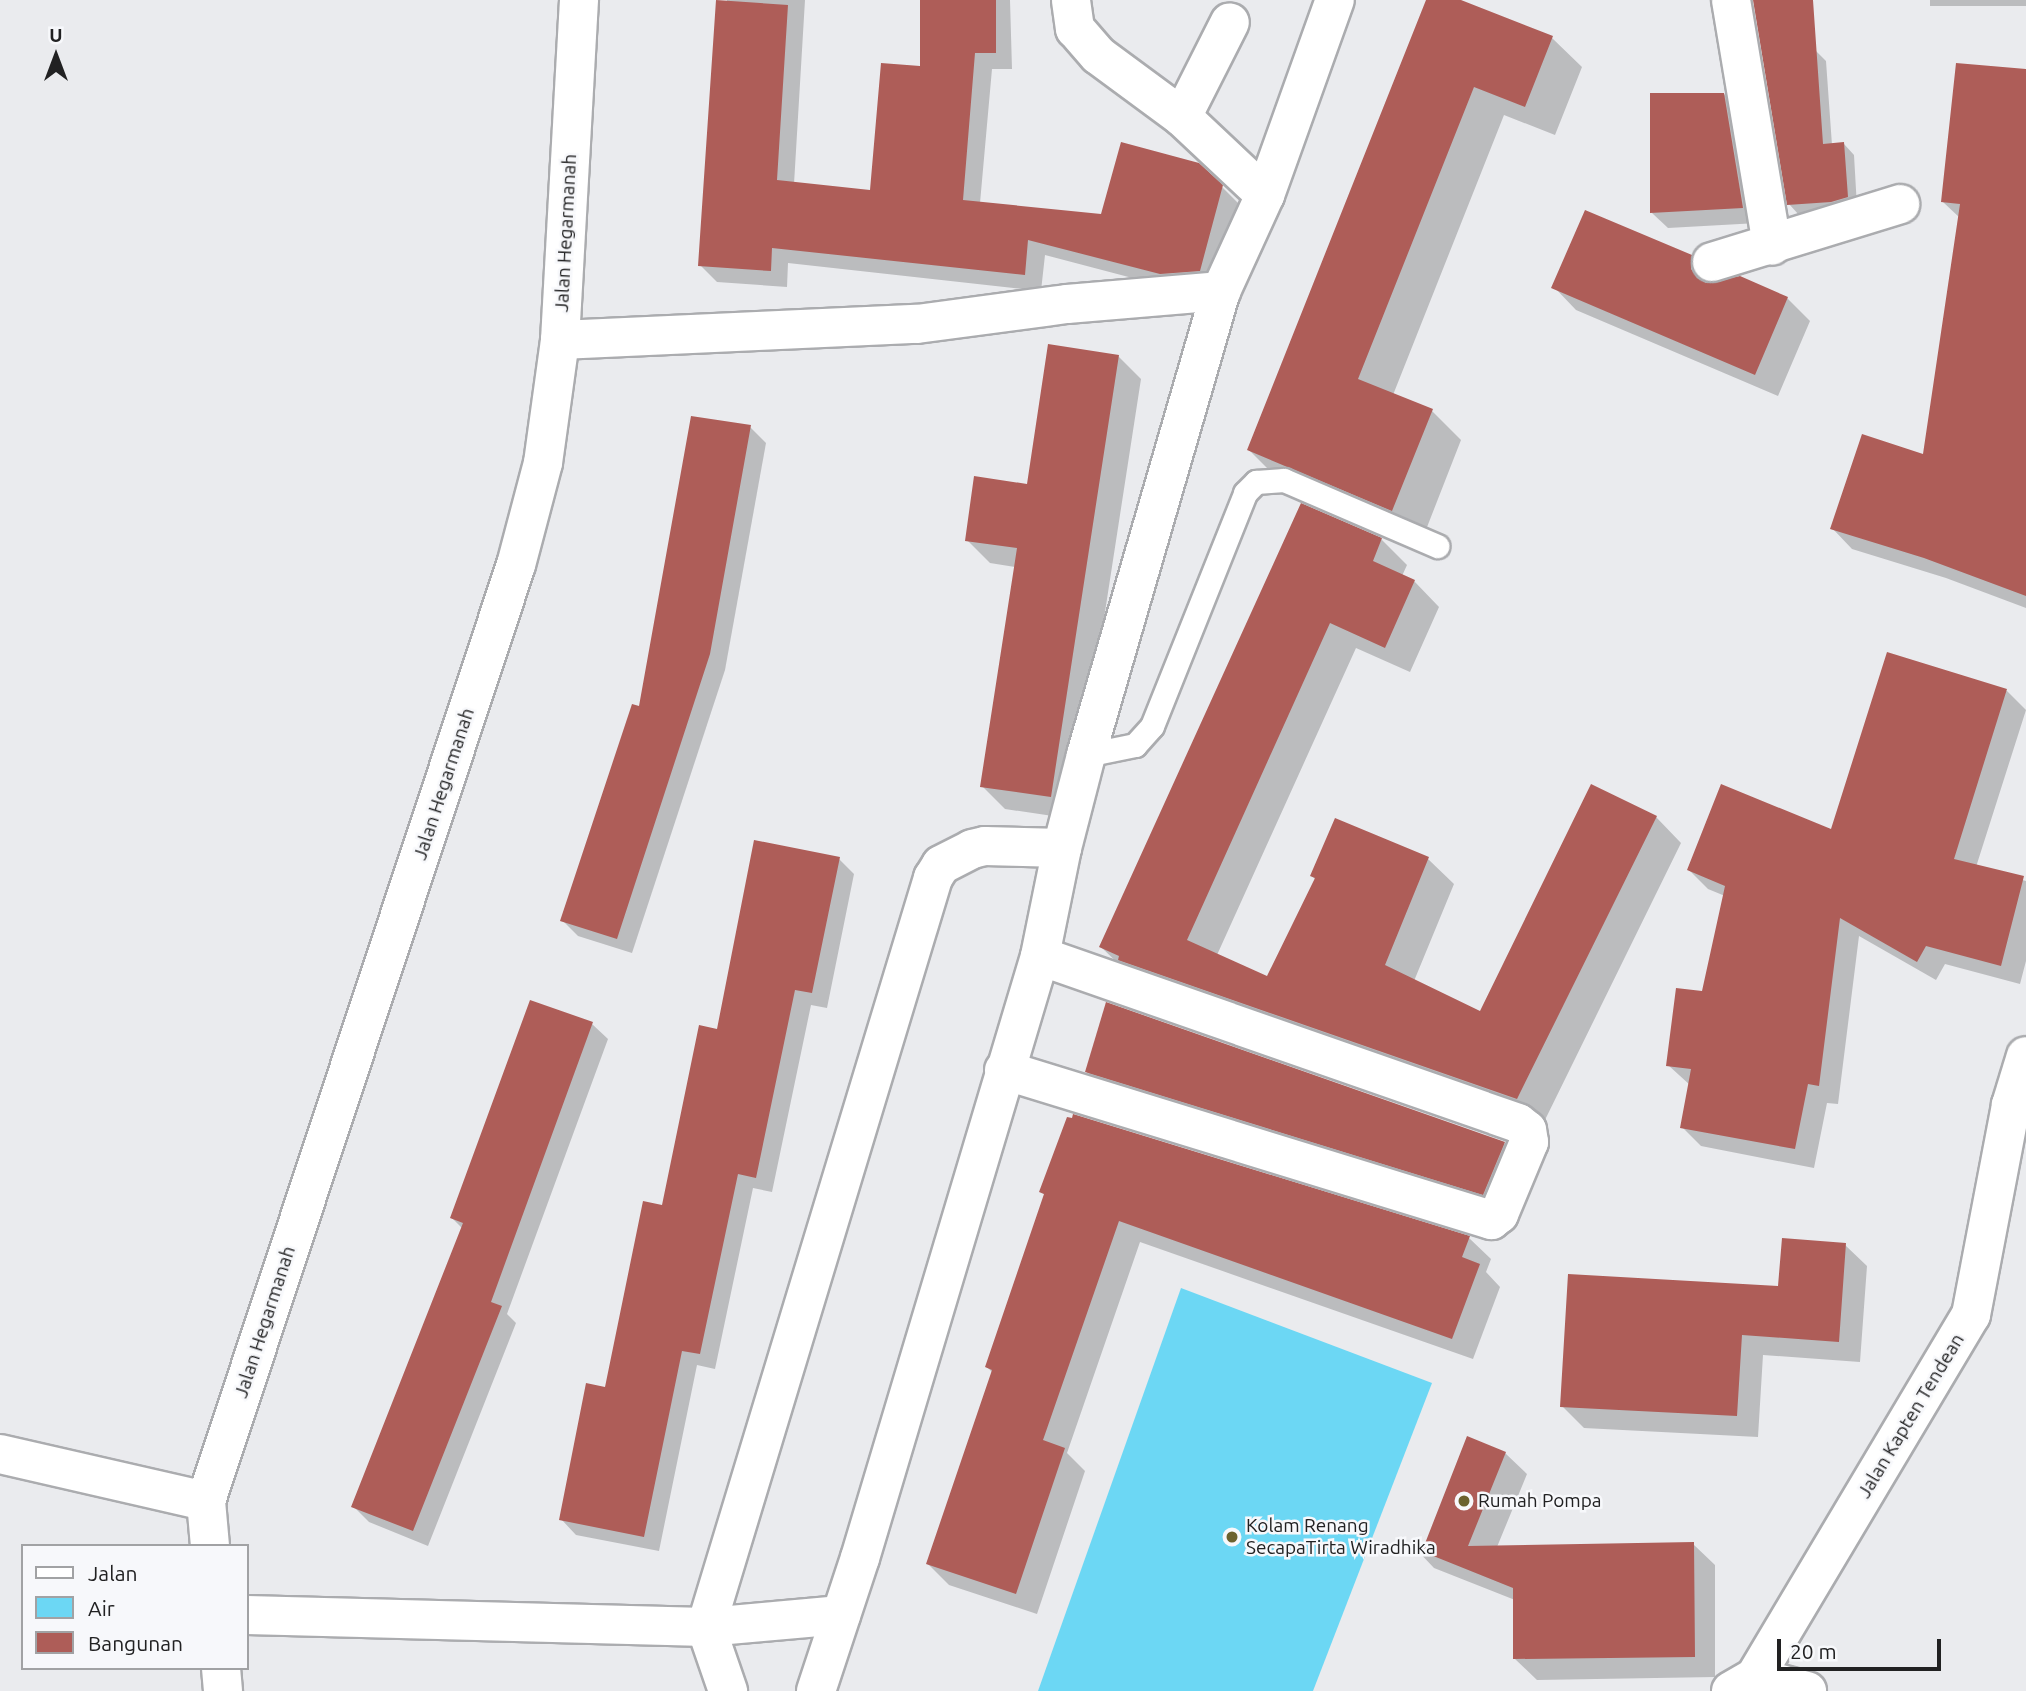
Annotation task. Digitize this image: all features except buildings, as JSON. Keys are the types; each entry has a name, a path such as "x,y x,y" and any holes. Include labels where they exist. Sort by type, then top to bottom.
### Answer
{"street":[{"name":"Jalan Hegarmanah","path":"210,1544 206,1501 516,565 543,463 561,340 579,0"},
{"path":"1071,0 1075,29 1098,55 1182,117 1265,195"},
{"path":"816,1691 1040,956 1062,848 1086,755 1220,291 1265,195 1335,0"},
{"path":"1731,0 1772,246"},
{"path":"1182,117 1230,22"},
{"path":"1712,262 1772,246 1900,204"},
{"path":"561,340 917,324 1067,304 1220,291"},
{"path":"728,1691 706,1627 933,878 941,866 972,849 985,846 1062,848"},
{"path":"1004,1070 1491,1220 1499,1214 1529,1142 1527,1130 1518,1123 1040,956"},
{"name":"Jalan Kapten Tendean","path":"1743,1684 1971,1315 2019,1106 2026,1056"},
{"path":"0,1454 206,1501"},
{"path":"248,1615 706,1627 841,1615"},
{"path":"221,1670 223,1691"},
{"path":"1743,1684 1807,1691"}],"lane":[{"path":"1086,755 1135,745 1152,726 1245,493 1256,482 1284,480 1437,546"}],"water":[{"name":"Kolam Renang SecapaTirta Wiradhika","path":"1181,1288 1432,1383 1313,1691 1038,1691"}],"place":[{"name":"Rumah Pompa","path":"1464,1501"},
{"name":"Kolam Renang SecapaTirta Wiradhika","path":"1232,1537"}]}
